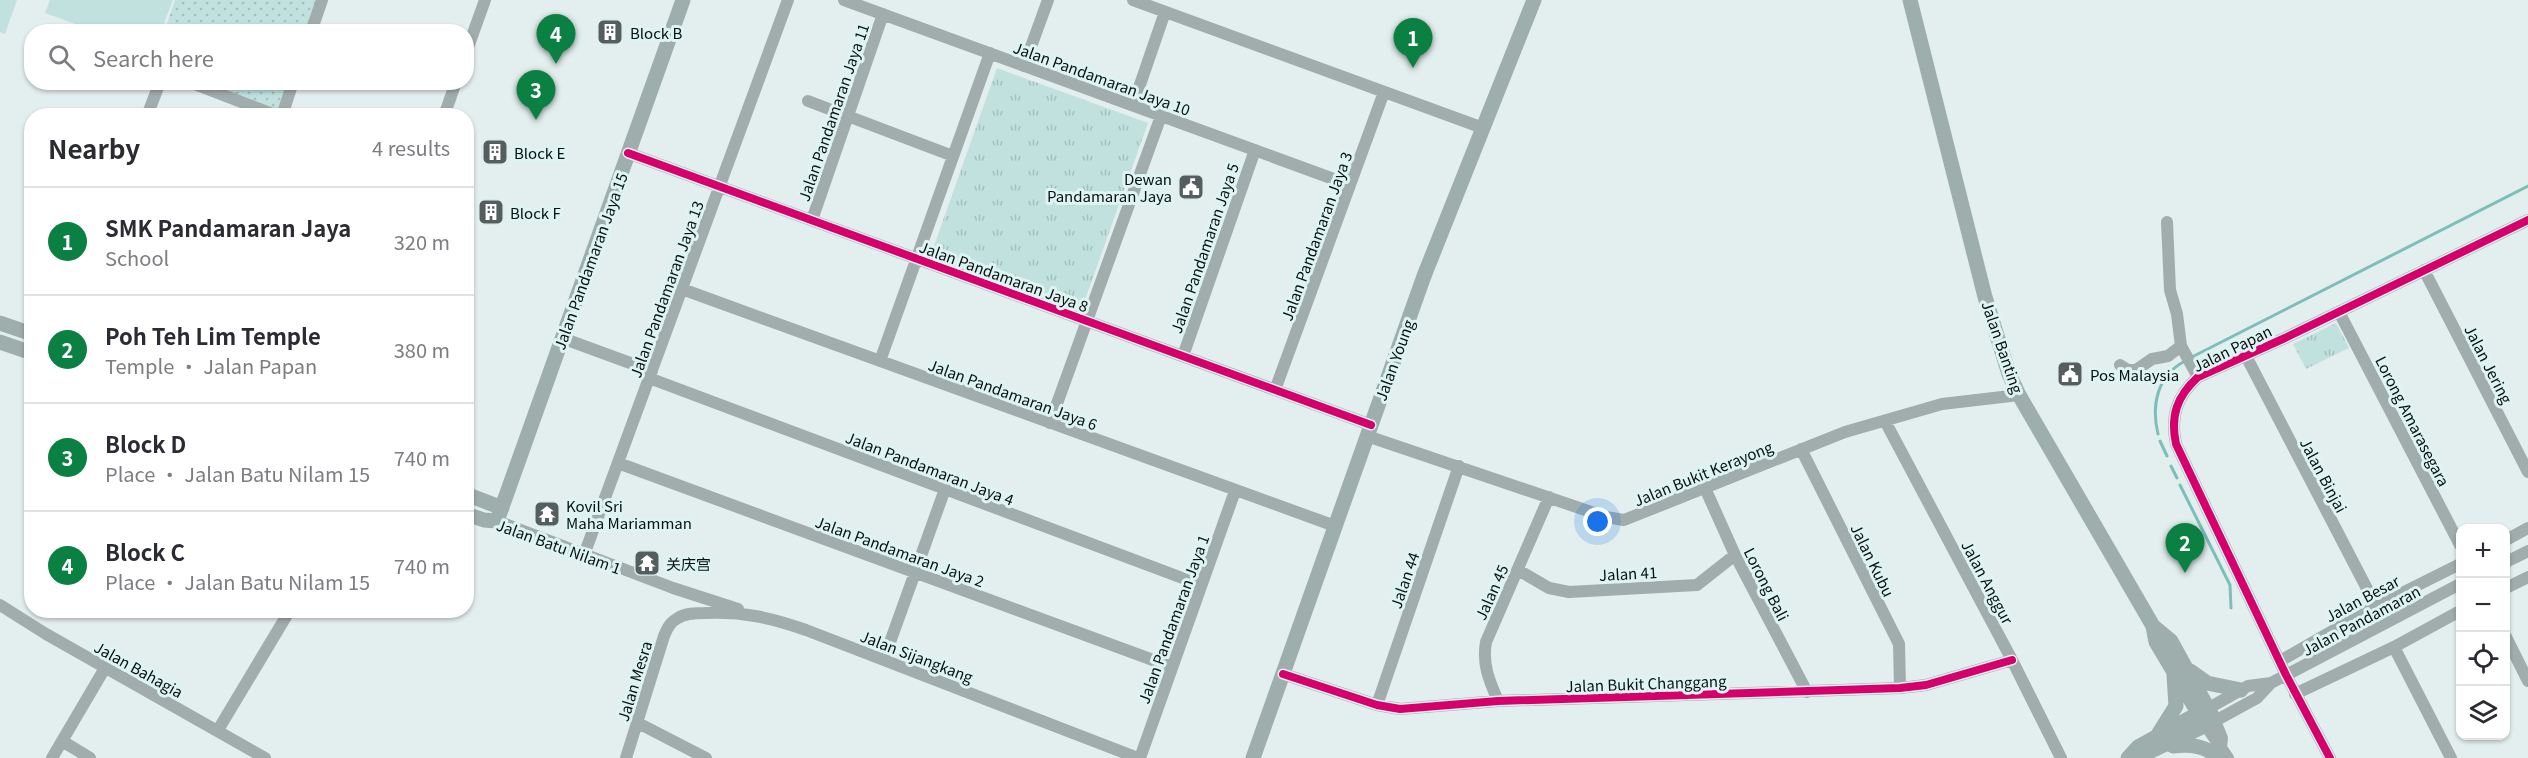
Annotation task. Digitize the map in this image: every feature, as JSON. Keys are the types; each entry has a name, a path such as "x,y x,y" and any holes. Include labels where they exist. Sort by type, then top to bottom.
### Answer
{"main road":[{"name":"Jalan Pandamaran Jaya 15","path":"499,514 683,0"},
{"name":"Jalan Young","path":"1253,758 1424,276 1534,0"},
{"name":"Jalan Banting","path":"1910,0 1985,297 2009,374 2153,626 2156,642 2181,671 2207,717"},
{"path":"0,323 24,331"},
{"path":"0,342 24,350"},
{"name":"Jalan Batu Nilam 1","path":"474,500 499,514"},
{"name":"Jalan Batu Nilam 1","path":"474,517 484,520 499,514"},
{"path":"2159,741 2176,706 2181,671 2207,683 2247,687"},
{"path":"2136,758 2159,741 2207,717"},
{"path":"1241,758 1263,730"},
{"path":"2128,758 2138,747 2159,741 2191,744 2223,754"}],"street":[{"path":"314,24 322,0"},
{"path":"474,31 485,0"},
{"name":"Jalan Pandamaran Jaya 13","path":"584,555 788,0"},
{"name":"Jalan Pandamaran Jaya 10","path":"844,0 1350,185"},
{"path":"1024,66 1048,0"},
{"path":"1133,0 1483,128"},
{"path":"1132,105 1165,12"},
{"name":"Jalan Pandamaran Jaya 11","path":"812,220 883,14"},
{"path":"880,361 990,53"},
{"path":"150,108 157,90"},
{"path":"210,90 259,108"},
{"path":"283,108 290,90"},
{"path":"446,108 450,90"},
{"name":"Jalan Pandamaran Jaya 3","path":"1275,390 1384,92"},
{"path":"807,100 953,156"},
{"path":"1050,423 1161,116"},
{"name":"Jalan Pandamaran Jaya 5","path":"1183,356 1255,150"},
{"name":"Jalan Pandamaran Jaya 8","path":"628,153 1275,390 1369,430"},
{"name":"Jalan Papan","path":"2330,758 2295,694 2176,444 2172,426 2176,406 2195,372 2246,356 2528,220"},
{"path":"2167,222 2170,290 2183,350 2195,372"},
{"name":"Jalan Jering","path":"2424,270 2528,472"},
{"name":"Jalan Pandamaran Jaya 6","path":"682,289 1335,526"},
{"name":"Lorong Amarasegara","path":"2339,312 2456,537"},
{"name":"Jalan Pandamaran Jaya 4","path":"562,338 650,375 1201,585"},
{"path":"2120,365 2128,370 2136,370 2152,359 2183,350"},
{"name":"Jalan Binjai","path":"2246,356 2376,606"},
{"name":"Jalan Bukit Kerayong","path":"1369,430 1459,466 1606,517 1624,520 1845,432 1942,404 2019,395"},
{"name":"Jalan Anggur","path":"1885,421 2012,660 2061,758"},
{"name":"Jalan Kubu","path":"1801,449 1899,644 1900,688"},
{"name":"Jalan Pandamaran Jaya 2","path":"618,463 1172,667"},
{"name":"Jalan 44","path":"1377,705 1459,466"},
{"name":"Lorong Bali","path":"1705,488 1735,555 1807,692"},
{"path":"884,659 945,489"},
{"name":"Jalan Pandamaran Jaya 1","path":"1139,758 1235,491"},
{"name":"Jalan 45","path":"1497,701 1485,669 1483,656 1486,642 1549,497"},
{"name":"Jalan Batu Nilam 1","path":"499,514 584,555 673,588 754,614"},
{"path":"2510,537 2528,528"},
{"path":"2510,560 2528,551"},
{"name":"Jalan 41","path":"1518,570 1549,588 1569,592 1697,585 1735,555"},
{"name":"Jalan Besar","path":"2280,661 2376,606 2456,566"},
{"path":"2510,586 2528,577"},
{"name":"Jalan Pandamaran","path":"2207,717 2257,698 2271,684 2286,675 2456,586"},
{"name":"Jalan Bahagia","path":"0,606 265,758"},
{"name":"Jalan Sijangkang","path":"678,617 716,612 754,614 806,630 884,659 1139,758"},
{"path":"2295,694 2394,647 2456,613"},
{"name":"Jalan Mesra","path":"626,758 664,636 670,624 678,617"},
{"path":"218,730 285,618"},
{"path":"2394,647 2451,758"},
{"path":"2510,647 2528,681"},
{"name":"Jalan Bukit Changgang","path":"1283,674 1377,705 1400,709 1497,701 1900,688 1926,685 2012,660"},
{"path":"52,758 105,668"},
{"path":"2223,754 2214,740 2207,717 2247,687 2271,684"},
{"path":"638,723 706,758"},
{"path":"62,741 90,758"}],"green space":[{"path":"0,0 17,0 5,34 0,32"},
{"path":"50,0 173,0 164,24 76,24 45,13"},
{"path":"175,0 319,0 310,24 167,24"},
{"path":"997,68 1148,123 1080,314 929,260"},
{"path":"220,90 288,90 281,108 271,108"},
{"path":"2336,323 2349,348 2306,369 2293,344"}],"waterway":[{"path":"2190,358 2528,186"},
{"path":"2158,434 2155,412 2158,392 2168,375 2185,361"},
{"path":"2160,441 2167,456"},
{"path":"2171,466 2177,478"},
{"path":"2180,485 2230,585 2231,608"}],"cycle path":[{"path":"628,153 1371,425"},
{"path":"2330,758 2286,675 2176,444 2174,424 2177,407 2180,399 2198,377 2285,338 2528,220"},
{"path":"1283,674 1377,705 1400,709 1498,701 1900,688 1926,685 2012,660"}],"place":[{"name":"Block B","path":"610,32"},
{"name":"Block C","path":"556,64"},
{"name":"SMK Pandamaran Jaya","path":"1413,68"},
{"name":"Block D","path":"536,120"},
{"name":"Block E","path":"495,152"},
{"name":"Dewan Pandamaran Jaya","path":"1191,187"},
{"name":"Block F","path":"491,212"},
{"name":"Pos Malaysia","path":"2070,374"},
{"name":"Kovil Sri Maha Mariamman","path":"547,514"},
{"name":"关庆宫","path":"647,563"},
{"name":"Poh Teh Lim Temple","path":"2185,573"}]}
